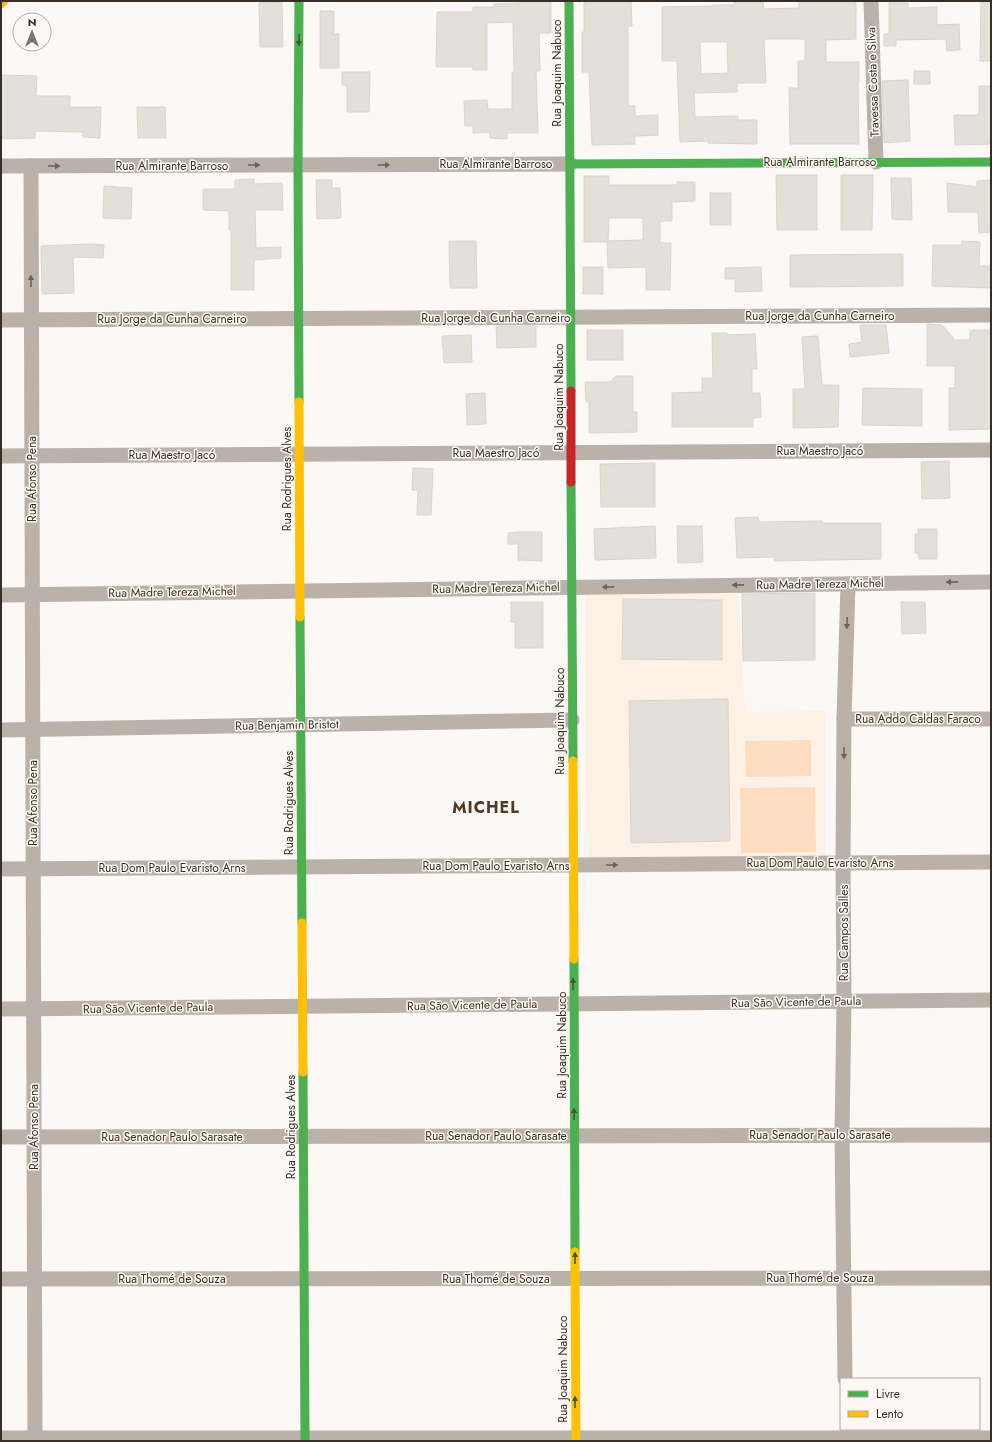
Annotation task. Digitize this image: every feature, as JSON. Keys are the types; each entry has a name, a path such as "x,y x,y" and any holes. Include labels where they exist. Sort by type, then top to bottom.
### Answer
{"main road":[{"path":"1,4 4,1"},
{"name":"Rua Rodrigues Alves","path":"299,1 298,319 305,1439"},
{"name":"Rua Joaquim Nabuco","path":"569,1 576,1439"},
{"name":"Rua Almirante Barroso","path":"570,164 991,162"}],"street":[{"name":"Travessa Costa e Silva","path":"870,1 876,162"},
{"name":"Rua Almirante Barroso","path":"1,166 570,164"},
{"name":"Rua Afonso Pena","path":"31,166 35,1439"},
{"name":"Rua Jorge da Cunha Carneiro","path":"1,320 991,315"},
{"name":"Rua Maestro Jacó","path":"1,456 991,450"},
{"name":"Rua Madre Tereza Michel","path":"1,594 991,582"},
{"name":"Rua Campos Salles","path":"845,1378 842,1135 844,1001 843,863 844,719 848,584"},
{"name":"Rua Addo Caldas Faraco","path":"844,719 991,719"},
{"name":"Rua Benjamin Bristot","path":"1,730 572,720"},
{"name":"Rua Dom Paulo Evaristo Arns","path":"1,869 991,862"},
{"name":"Rua São Vicente de Paula","path":"1,1009 991,1000"},
{"name":"Rua Senador Paulo Sarasate","path":"1,1137 991,1135"},
{"name":"Rua Thomé de Souza","path":"1,1280 991,1278"},
{"path":"1,1438 576,1439 846,1436 991,1438"}],"shaded area":[{"path":"585,593 738,593 745,712 825,711 825,858 587,862"},
{"path":"811,740 811,776 746,777 745,741"},
{"path":"815,787 816,852 741,853 740,788"}],"building":[{"path":"520,1 551,1 551,33 539,33 540,71 536,71 538,133 507,133 507,139 490,138 490,132 473,133 473,126 465,126 464,101 487,100 488,109 512,109 512,72 514,72 513,22 487,23 487,70 473,70 473,67 436,67 437,12 473,12 473,7 494,7 494,4 520,3"},
{"path":"584,1 631,1 632,26 628,26 628,106 635,106 635,116 658,115 658,135 635,136 635,144 592,145 589,72 582,72"},
{"path":"734,1 763,1 764,9 799,8 799,1 856,1 856,39 826,40 826,62 859,62 859,144 790,144 789,88 798,88 798,61 805,61 805,39 764,39 766,83 737,83 737,92 694,93 695,117 738,116 738,120 757,120 757,144 708,143 708,141 680,142 677,61 662,61 662,7 734,5","holes":["700,42 727,42 728,73 701,74"]},
{"path":"981,1 991,1 991,61 980,61"},
{"path":"282,2 283,47 260,47 259,3"},
{"path":"889,3 908,3 908,8 937,7 937,25 959,24 960,50 947,51 946,39 896,40 896,46 884,46 884,34 889,34"},
{"path":"320,11 334,11 334,34 339,34 339,68 320,68"},
{"path":"914,71 930,71 930,84 914,84"},
{"path":"342,72 370,72 369,112 347,112 347,85 342,85"},
{"path":"1,75 37,76 36,96 70,96 70,107 101,107 100,138 83,137 83,132 35,131 35,138 1,139"},
{"path":"908,80 910,141 884,143 882,81"},
{"path":"979,86 991,86 991,144 955,145 954,115 979,115"},
{"path":"137,107 165,107 166,138 138,138"},
{"path":"776,175 817,175 817,230 777,230"},
{"path":"841,175 873,175 872,230 841,230"},
{"path":"584,176 609,176 609,185 677,185 677,182 695,182 695,201 672,202 672,221 660,221 660,243 671,243 670,290 646,290 646,267 608,268 607,242 584,242","holes":["609,218 643,218 643,240 608,241"]},
{"path":"891,178 911,178 912,220 892,219"},
{"path":"254,179 254,184 282,183 283,210 255,210 256,248 281,247 281,258 254,260 254,290 231,290 231,230 229,230 229,211 203,210 203,189 235,189 235,180"},
{"path":"316,180 332,180 332,188 340,188 341,218 317,219"},
{"path":"991,180 991,232 979,233 978,212 948,212 947,183 977,187 977,181"},
{"path":"104,186 132,188 131,219 103,218"},
{"path":"710,193 731,193 731,225 710,225"},
{"path":"449,241 476,241 477,288 450,288"},
{"path":"962,241 980,242 979,266 991,266 991,288 932,286 933,245 962,245"},
{"path":"90,244 104,245 103,258 73,257 74,293 42,294 41,246"},
{"path":"903,254 903,286 790,287 790,255"},
{"path":"583,267 603,267 603,294 583,294"},
{"path":"761,267 762,291 735,292 735,279 725,279 725,268"},
{"path":"927,324 942,325 955,340 970,340 970,330 991,330 991,429 949,430 949,388 955,388 955,366 927,366"},
{"path":"860,325 886,325 889,353 850,357 849,344 862,342"},
{"path":"496,326 536,326 536,347 497,348"},
{"path":"587,330 623,330 623,360 587,360"},
{"path":"712,333 727,333 727,335 755,334 757,369 752,369 752,393 760,393 761,417 753,418 753,427 672,427 672,393 702,392 702,378 713,378"},
{"path":"471,335 472,362 444,363 442,336"},
{"path":"818,336 822,385 839,385 838,427 793,428 793,389 805,389 802,337"},
{"path":"616,376 633,376 633,412 637,412 637,432 589,433 589,402 586,402 585,382 610,382"},
{"path":"863,388 922,389 922,426 862,425"},
{"path":"485,393 486,424 467,425 466,394"},
{"path":"949,461 950,498 922,499 921,462"},
{"path":"655,463 655,507 601,507 600,464"},
{"path":"413,468 433,469 431,515 417,515 418,490 412,490"},
{"path":"758,517 759,522 822,521 822,523 881,523 881,559 774,561 774,557 737,558 735,518"},
{"path":"655,526 656,558 595,560 594,529"},
{"path":"677,526 702,526 703,562 678,563"},
{"path":"918,529 937,529 937,559 919,559 918,553 915,553 915,534 918,534"},
{"path":"542,532 542,561 518,560 518,544 508,544 508,533"},
{"path":"815,593 815,660 743,661 742,594"},
{"path":"623,599 722,600 722,660 622,659"},
{"path":"511,602 543,602 543,648 515,648 515,622 511,622"},
{"path":"901,602 925,602 926,633 902,634"},
{"path":"728,699 730,841 631,843 629,701"}],"traffic: fast":[{"path":"299,1 299,402"},
{"path":"569,1 571,391"},
{"path":"570,164 991,162"},
{"path":"571,482 573,761"},
{"path":"300,617 302,923"},
{"path":"574,959 575,1252"},
{"path":"303,1072 305,1441"}],"traffic: slow":[{"path":"1,4 4,1"},
{"path":"299,402 300,617"},
{"path":"573,761 574,959"},
{"path":"302,923 303,1072"},
{"path":"575,1252 576,1441"}],"traffic: jam":[{"path":"571,391 571,482"}],"district":[{"name":"MICHEL","path":"486,807"}]}
